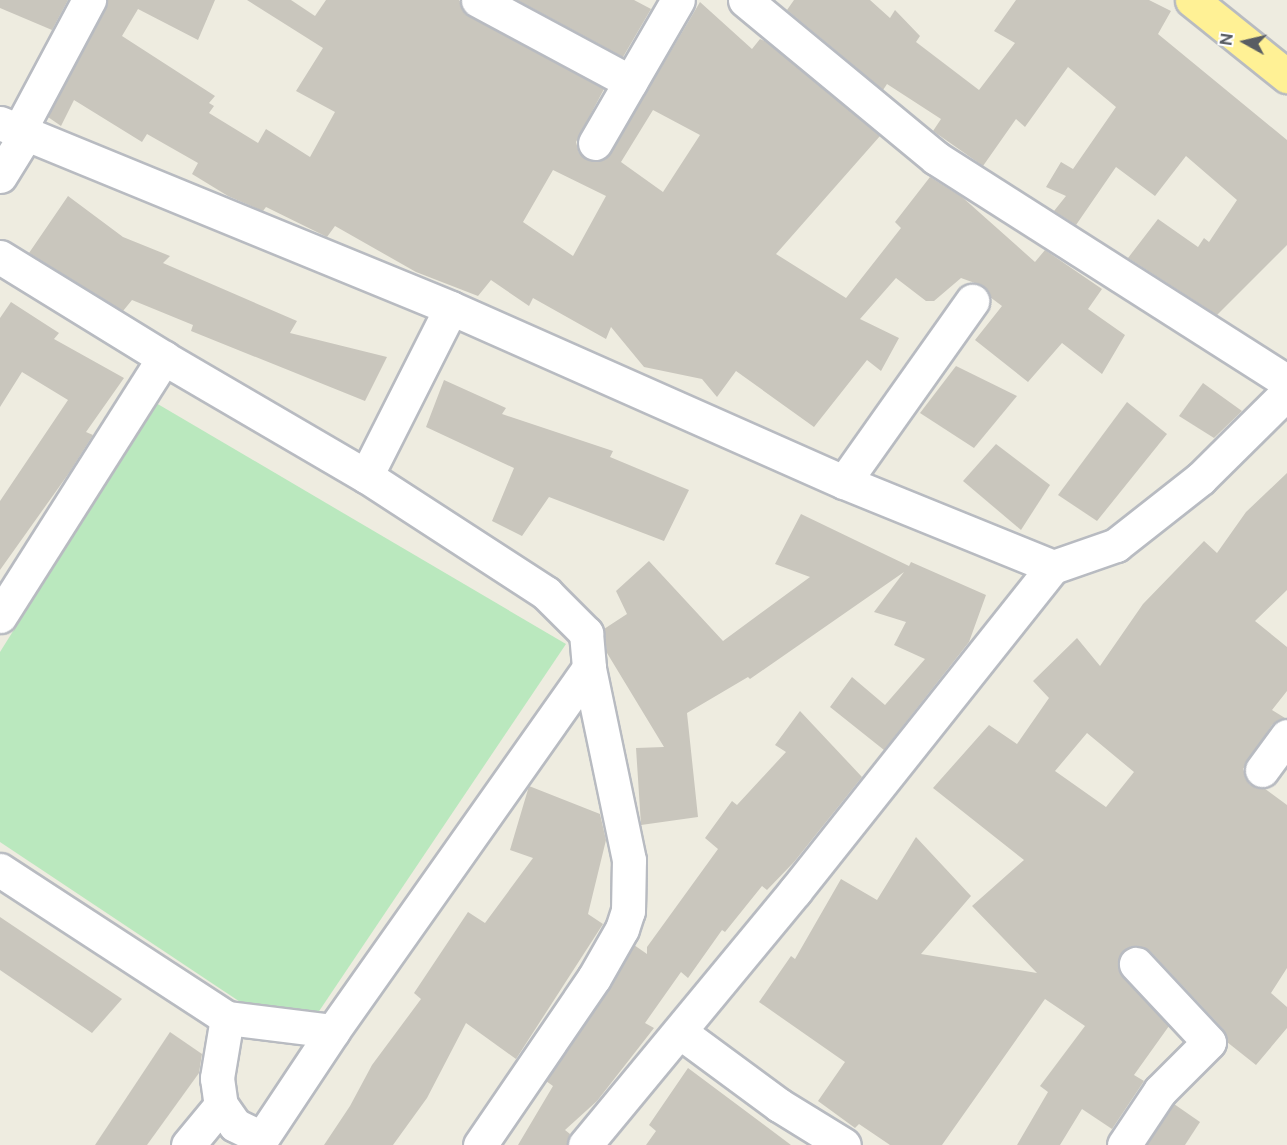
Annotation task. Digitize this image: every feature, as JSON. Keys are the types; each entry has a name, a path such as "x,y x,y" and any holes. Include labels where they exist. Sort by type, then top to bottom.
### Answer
{"highway":[{"path":"1192,0 1287,76"}],"street":[{"path":"0,176 15,129 89,0"},
{"path":"478,0 630,82"},
{"path":"595,142 678,0"},
{"path":"745,0 936,158 1287,382"},
{"path":"15,129 451,308 843,482 1053,567"},
{"path":"2,264 366,477 563,607 586,633 589,668 629,860 628,910 622,928 600,970 480,1145"},
{"path":"843,482 972,301"},
{"path":"366,477 451,308"},
{"path":"0,616 164,358"},
{"path":"585,1145 680,1032 1053,567 1116,545 1201,478 1287,393"},
{"path":"227,1018 217,1078 220,1105 235,1125 267,1141 333,1031 589,668"},
{"path":"1262,770 1287,736"},
{"path":"0,870 227,1018 333,1031"},
{"path":"1124,1145 1160,1091 1209,1042 1136,964"},
{"path":"680,1032 779,1105 844,1145"},
{"path":"188,1145 220,1105"}],"green space":[{"path":"156,403 566,644 299,1041 0,842 0,652"}],"building":[{"path":"0,0 68,0 52,30 0,8"},
{"path":"108,0 215,0 198,40 138,9 122,36 215,96 209,103 214,106 209,113 258,143 266,129 310,157 335,112 296,91 323,48 247,0 291,0 315,16 326,0 459,0 469,16 604,89 576,142 579,153 594,162 611,152 700,2 752,49 760,39 767,42 880,136 776,254 846,298 901,228 895,222 930,177 962,197 1035,262 1045,250 1102,289 1088,309 1125,335 1102,374 1062,343 1028,382 975,340 1002,306 990,297 983,286 961,278 934,301 926,301 896,278 860,319 899,338 881,371 867,360 814,427 736,371 717,397 702,379 644,367 611,327 606,339 533,298 529,306 491,280 478,296 416,272 335,226 327,237 266,207 263,211 228,196 192,174 198,163 147,134 142,142 74,100 61,126 48,117","holes":["653,110 700,135 663,192 621,162","553,170 606,196 573,256 523,222"]},
{"path":"517,0 634,0 651,9 623,57"},
{"path":"794,0 870,0 890,18 895,10 920,36 916,42 979,90 1015,43 994,31 1016,0 1149,0 1171,11 1158,34 1287,140 1287,245 1217,315 1128,258 1158,219 1198,247 1204,238 1209,242 1237,200 1186,156 1155,196 1116,167 1076,225 1054,211 1066,196 1046,187 1061,162 1073,169 1116,107 1068,67 1025,127 1016,119 983,166 933,131 941,119 887,84 883,90 787,10"},
{"path":"68,196 123,237 170,256 163,263 297,321 290,333 387,357 365,401 191,331 193,325 132,300 123,311 29,253"},
{"path":"11,302 59,333 54,339 124,378 86,432 93,435 69,473 0,570 0,501 68,400 22,372 0,407 0,318"},
{"path":"956,366 1017,396 974,448 920,413"},
{"path":"444,380 506,408 502,414 613,451 610,457 689,490 664,541 549,497 522,536 492,521 514,468 426,427"},
{"path":"1203,383 1242,411 1214,438 1179,416"},
{"path":"1127,402 1167,434 1097,521 1058,495"},
{"path":"996,444 1050,485 1021,530 963,481"},
{"path":"1287,473 1287,590 1255,621 1287,647 1287,691 1272,710 1285,718 1272,725 1243,769 1250,785 1264,788 1287,805 1287,968 1271,993 1287,1007 1287,1028 1256,1065 1227,1042 1223,1029 1150,951 1132,946 1123,951 1118,969 1169,1026 1134,1075 1144,1081 1112,1129 1082,1109 1060,1145 1017,1145 1048,1092 1040,1086 1085,1026 1045,999 942,1145 890,1145 859,1124 855,1128 818,1101 845,1062 759,1002 791,956 795,959 841,879 877,900 916,837 971,896 921,954 1037,973 972,906 1024,860 933,788 989,725 1017,744 1049,698 1033,681 1077,638 1100,666 1143,604 1204,541 1217,553 1246,512","holes":["1087,733 1134,772 1106,807 1055,771"]},
{"path":"801,514 909,566 911,562 986,595 969,642 884,750 830,707 852,677 885,705 925,659 894,645 906,622 874,612 904,572 750,679 748,677 687,713 698,817 641,825 636,748 664,747 607,653 604,629 627,614 616,591 649,561 723,641 810,577 775,564"},
{"path":"800,711 862,777 794,862 767,890 762,886 725,932 722,930 688,978 681,972 645,1023 654,1028 597,1101 565,1130 570,1134 567,1145 518,1145 553,1086 546,1081 634,945 647,954 647,947 718,849 705,838 732,801 737,805 786,752 775,745"},
{"path":"529,786 600,814 606,840 588,914 603,924 516,1059 466,1023 427,1098 393,1145 324,1145 350,1106 372,1065 421,999 414,993 468,912 485,923 533,858 510,850"},
{"path":"0,917 122,999 92,1033 0,970"},
{"path":"170,1032 202,1054 199,1073 147,1145 95,1145"},
{"path":"688,1068 791,1145 646,1145 656,1131 649,1125"},
{"path":"1174,1104 1200,1122 1185,1145 1147,1145"}]}
